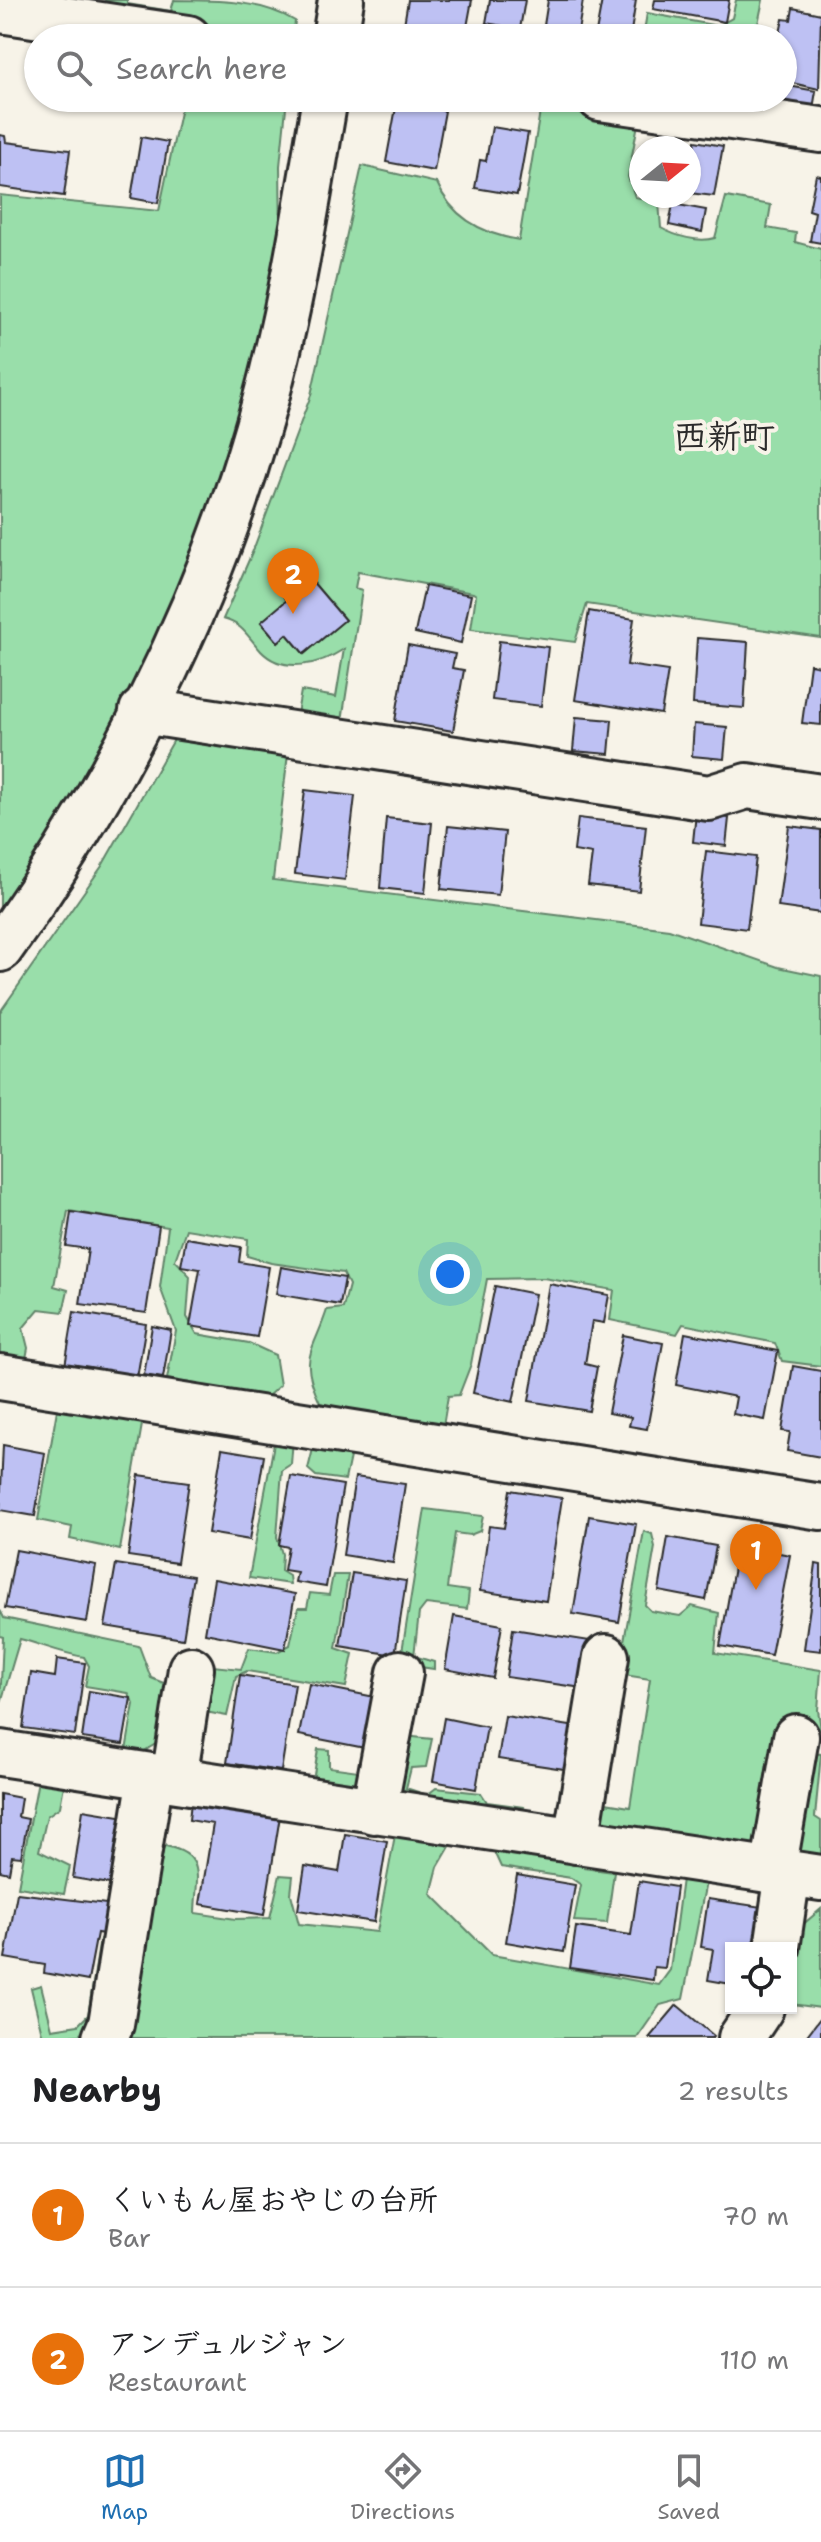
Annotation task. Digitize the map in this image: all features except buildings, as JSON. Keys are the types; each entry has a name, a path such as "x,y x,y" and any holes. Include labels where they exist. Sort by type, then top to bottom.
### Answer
{"street":[{"path":"337,24 341,0"},
{"path":"0,10 94,24"},
{"path":"0,949 59,860 142,711 200,586 257,431 280,342 322,112"},
{"path":"697,112 821,130"},
{"path":"142,711 709,798 747,786 821,797"},
{"path":"0,1377 821,1507"},
{"path":"576,1841 606,1657"},
{"path":"105,2038 111,2024 162,1777 191,1669"},
{"path":"374,1811 400,1673"},
{"path":"778,1942 794,1874 796,1737"},
{"path":"0,1753 794,1874"},
{"path":"741,2038 757,2014"}],"green space":[{"path":"105,0 127,0 127,4 171,11 174,0 221,1 268,9 295,21 295,24 150,24 103,10"},
{"path":"736,0 763,0 758,24 722,24 732,18"},
{"path":"647,13 707,24 645,24"},
{"path":"180,112 286,112 280,166 281,235 252,396 148,674 68,816 0,909 0,195 159,211"},
{"path":"540,112 633,112 640,113 636,136 629,136 629,208 659,208 661,228 702,240 715,238 726,197 771,205 767,228 796,233 795,242 821,249 821,638 587,604 575,642 471,629 476,595 473,593 358,572 355,588 362,590 342,721 297,714 301,691 336,697 344,649 314,663 280,663 261,651 240,627 223,619 252,553 311,395 362,166 437,183 451,206 481,229 519,240","holes":["300,567 345,620 304,654 287,634 278,642 261,622 287,600 276,587"]},
{"path":"175,738 289,745 273,880 669,929 778,967 821,976 821,1366 782,1361 775,1343 683,1324 677,1334 610,1320 614,1290 543,1278 487,1279 471,1364 459,1395 448,1396 443,1426 333,1406 320,1403 313,1388 309,1365 327,1310 343,1308 349,1285 343,1273 271,1263 247,1256 248,1239 186,1229 175,1260 190,1276 187,1317 197,1334 249,1343 275,1355 280,1385 267,1397 167,1379 176,1331 160,1287 168,1227 68,1211 54,1286 68,1290 63,1312 39,1309 23,1328 28,1348 25,1364 0,1360 0,1012 102,866"},
{"path":"58,1404 143,1419 120,1550 70,1539 72,1527 38,1520"},
{"path":"275,1438 293,1439 291,1464 282,1470 277,1537 282,1554 281,1571 289,1576 290,1584 249,1578"},
{"path":"314,1445 351,1452 345,1480 316,1476 308,1469"},
{"path":"425,1509 483,1516 480,1531 470,1535 455,1533 447,1588 469,1591 467,1609 426,1604 419,1613 414,1656 434,1662 434,1669 400,1664"},
{"path":"644,1531 652,1534 655,1547 645,1605 651,1611 680,1616 692,1606 719,1613 715,1653 821,1670 818,1710 821,1729 785,1724 768,1837 753,1845 608,1825 598,1811 599,1802 630,1807 650,1679 618,1674"},
{"path":"333,1575 348,1575 336,1648 353,1654 346,1687 247,1671 236,1676 227,1716 205,1712 213,1666 241,1669 249,1648 277,1652 290,1645 298,1608 307,1608 310,1593 329,1595"},
{"path":"0,1610 4,1618 139,1646 151,1678 171,1686 162,1740 141,1753 126,1751 134,1704 128,1693 85,1686 89,1666 84,1657 20,1639 0,1706 3,1637 0,1636"},
{"path":"404,1736 432,1739 426,1767 411,1768 406,1788 427,1795 436,1788 481,1793 487,1802 524,1807 522,1816 402,1798 396,1788"},
{"path":"318,1749 329,1750 329,1767 358,1771 364,1753 367,1780 355,1788 313,1781"},
{"path":"810,1753 821,1754 815,1817 821,1821 821,1860 805,1858 794,1842"},
{"path":"39,1775 65,1780 60,1807 47,1816 39,1851 70,1866 64,1894 18,1887"},
{"path":"395,1835 452,1843 438,1867 431,1894 492,1955 659,1985 670,1970 683,1871 707,1877 683,1999 660,2005 637,2038 124,2038 159,1845 185,1853 196,1867 195,1913 236,1919 270,1918 280,1875 293,1876 291,1894 299,1924 377,1932"},
{"path":"496,1844 584,1852 584,1868 614,1872 607,1923 574,1921 581,1885 571,1878 501,1867 495,1854"},
{"path":"821,1909 821,2008 797,2005 797,1942 793,1942 793,1933"},
{"path":"100,1939 109,1940 98,2018 80,2035 43,2038 31,1988 41,1985 52,2029 78,2025 88,2015"}],"place":[{"name":"アンデュルジャン","path":"293,614"},
{"name":"くいもん屋おやじの台所","path":"756,1590"}],"district":[{"name":"西新町","path":"724,436"}]}
